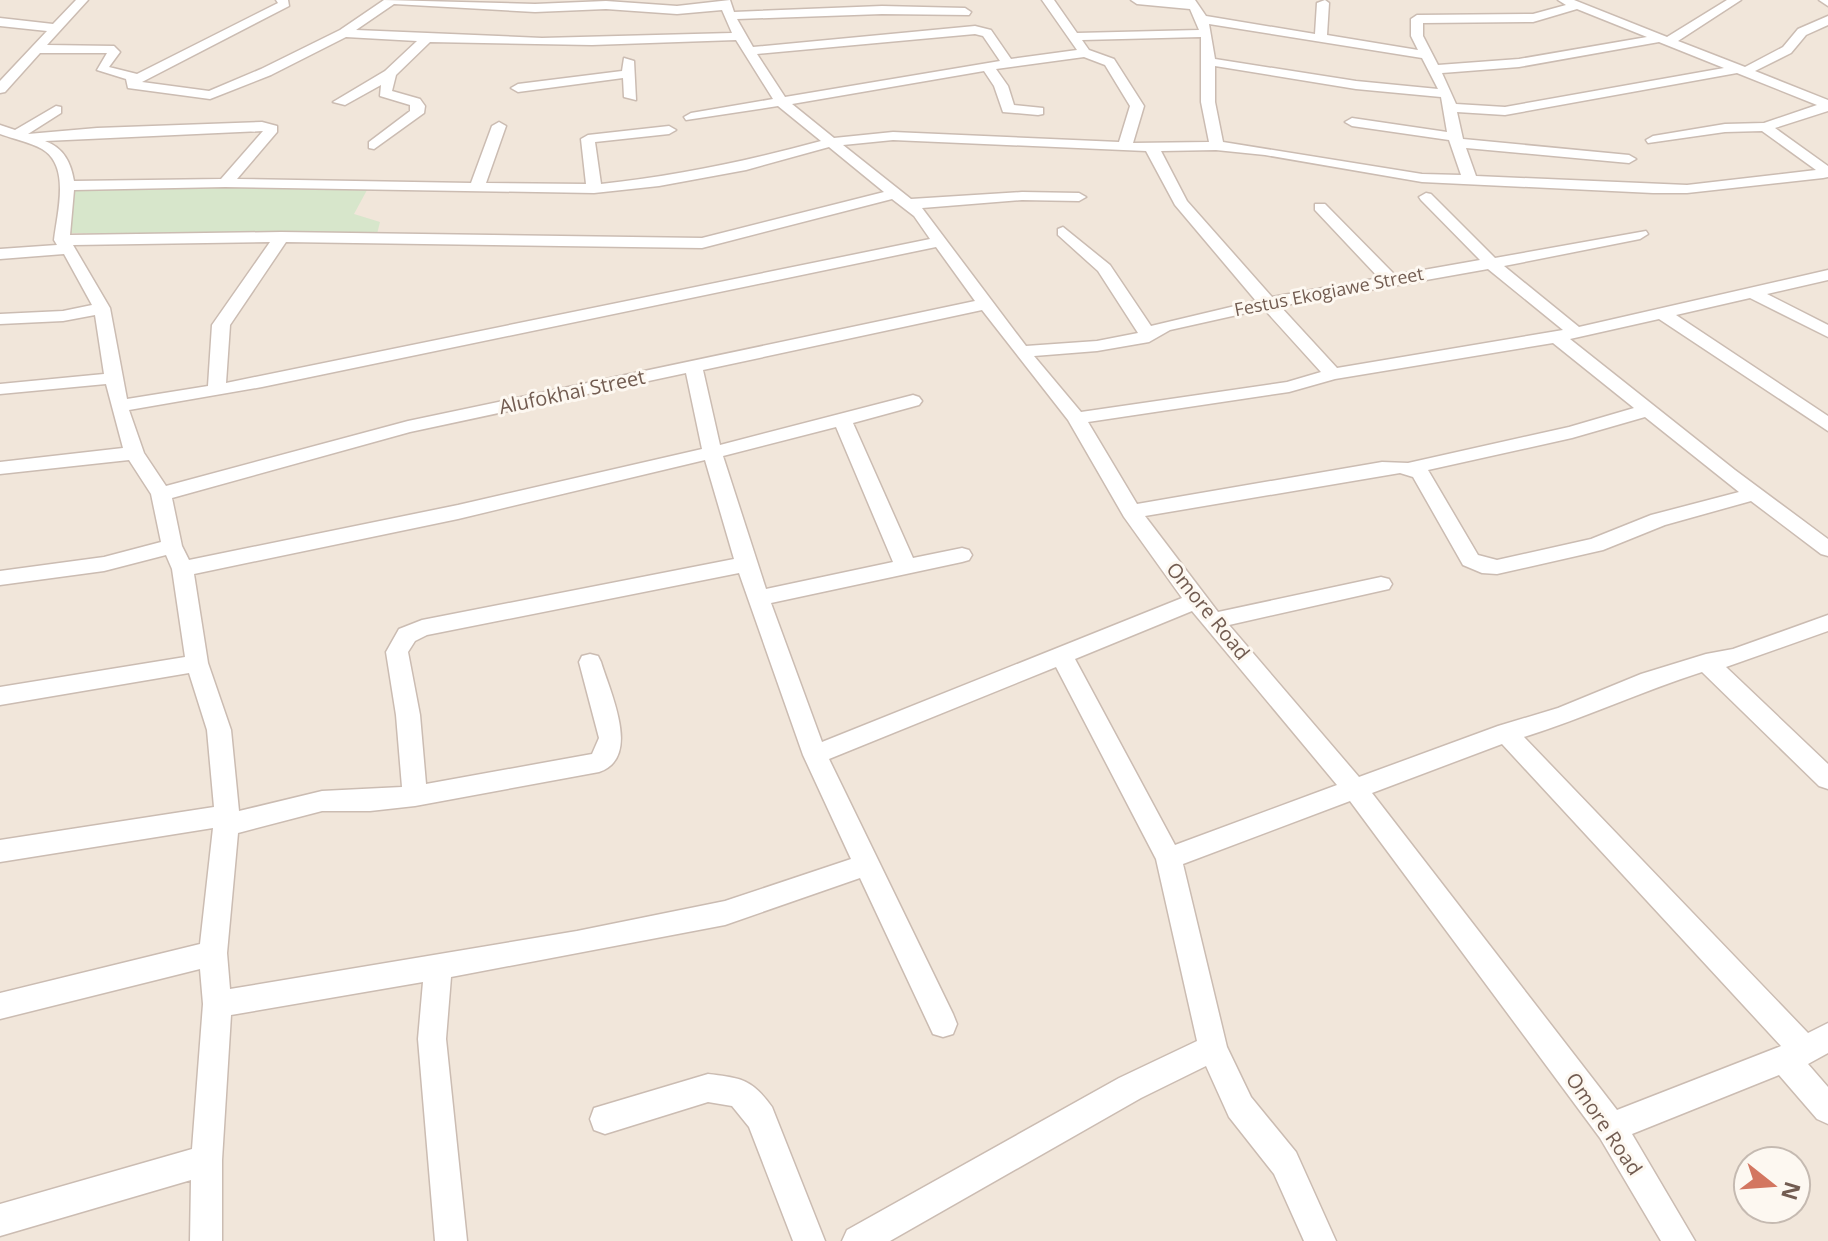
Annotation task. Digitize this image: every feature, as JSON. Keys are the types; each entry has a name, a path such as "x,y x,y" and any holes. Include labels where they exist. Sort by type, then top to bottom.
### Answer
{"street":[{"path":"0,89 82,0"},
{"path":"134,81 285,4 282,0"},
{"path":"37,49 110,49 114,52 113,57 102,67 103,70 133,77 133,85 210,95 266,72 344,33 392,0 535,8 606,5 677,10 734,22 975,30 987,33 1008,63"},
{"path":"1048,0 1085,53"},
{"path":"1137,0 1195,8 1321,37 1427,55"},
{"path":"1435,69 1468,69 1532,61 1663,40 1735,0"},
{"path":"1321,37 1323,3"},
{"path":"1470,181 1456,140 1448,101 1417,36 1417,19 1533,18 1570,3 1827,104 1765,127 1725,128 1653,140"},
{"path":"1195,8 1211,43 1207,100 1215,126 1216,146"},
{"path":"344,33 426,39 628,43 734,22 882,10 965,12"},
{"path":"1211,62 1505,111 1743,70 1787,50 1802,32 1828,20"},
{"path":"0,22 55,28"},
{"name":"Omore Road","path":"734,22 781,102 919,213 1021,352 1076,418 1131,512 1196,601 1354,788 1611,1127 1679,1241"},
{"path":"1076,37 1205,33"},
{"path":"340,102 390,74 426,39"},
{"path":"628,43 627,74 631,97"},
{"path":"691,117 987,66 1085,53 1110,62 1137,106 1125,147"},
{"path":"987,66 1001,86 1008,109 1038,111"},
{"path":"374,145 417,113 415,102 387,96 390,74"},
{"path":"518,88 627,74"},
{"path":"15,134 56,110"},
{"path":"1352,122 1456,140 1629,159"},
{"path":"477,187 499,126"},
{"path":"67,186 225,183 594,189 659,182 746,166 832,142 893,136 1152,148 1216,146 1265,151 1422,178 1470,181 1687,189 1823,174 1826,170 1765,127"},
{"path":"15,134 272,129 225,183"},
{"path":"594,189 588,139 669,130"},
{"path":"15,134 49,147 64,164 67,186 64,245 85,274 102,308 119,406 134,453 161,494 172,546 183,569 197,663 219,730 226,820 213,953 217,1004 207,1160 206,1241"},
{"path":"1152,148 1180,202 1333,374"},
{"path":"0,254 64,245 281,237 702,243 902,199 1079,197"},
{"path":"1426,197 1491,263 1649,410 1828,549"},
{"path":"1320,207 1392,282"},
{"path":"1063,232 1104,268 1149,337"},
{"name":"Festus Ekogiawe Street","path":"1021,352 1097,346 1149,337 1164,326 1268,303 1640,234"},
{"path":"217,390 221,325 281,237"},
{"path":"119,406 217,390 598,315 940,242"},
{"path":"1076,418 1289,387 1333,374 1566,334 1828,275"},
{"path":"1751,292 1828,332"},
{"name":"Alufokhai Street","path":"161,494 408,427 987,304"},
{"path":"0,319 63,316 102,308"},
{"path":"1662,313 1828,425"},
{"path":"694,368 713,455 746,564 815,755 943,1024"},
{"path":"0,389 114,378"},
{"path":"183,569 333,540 713,455 913,401"},
{"path":"1131,512 1334,475 1382,468 1411,468 1572,432 1649,410"},
{"path":"842,420 906,567"},
{"path":"0,468 134,453"},
{"path":"1411,468 1420,473 1470,560 1482,566 1497,567 1596,545 1658,520 1754,494"},
{"path":"0,578 104,564 172,546"},
{"path":"759,598 962,555"},
{"path":"415,796 408,715 397,652 407,635 422,628 746,564"},
{"path":"1213,621 1381,584"},
{"path":"815,755 1196,601"},
{"path":"1169,858 1506,733 1565,715 1649,680 1706,662 1735,657 1828,623"},
{"path":"1062,657 1169,858 1213,1048 1240,1107 1285,1163 1320,1241"},
{"path":"0,851 226,820 322,801 370,801 415,796 599,762 606,755 611,738 590,662"},
{"path":"1706,662 1828,779"},
{"path":"0,696 197,663"},
{"path":"1506,733 1806,1049 1828,1109"},
{"path":"217,1004 438,967 725,913 868,864"},
{"path":"0,1006 213,953"},
{"path":"438,967 432,1039 451,1241"},
{"path":"858,1241 1130,1088 1213,1048"},
{"path":"1611,1127 1806,1049"},
{"path":"605,1119 708,1088 737,1092 748,1099 761,1118 809,1241"},
{"path":"0,1220 207,1160"}],"shaded area":[{"path":"0,0 1828,0 1828,1241 0,1241"}],"green space":[{"path":"65,183 367,190 354,214 380,222 376,238 69,233"}]}
